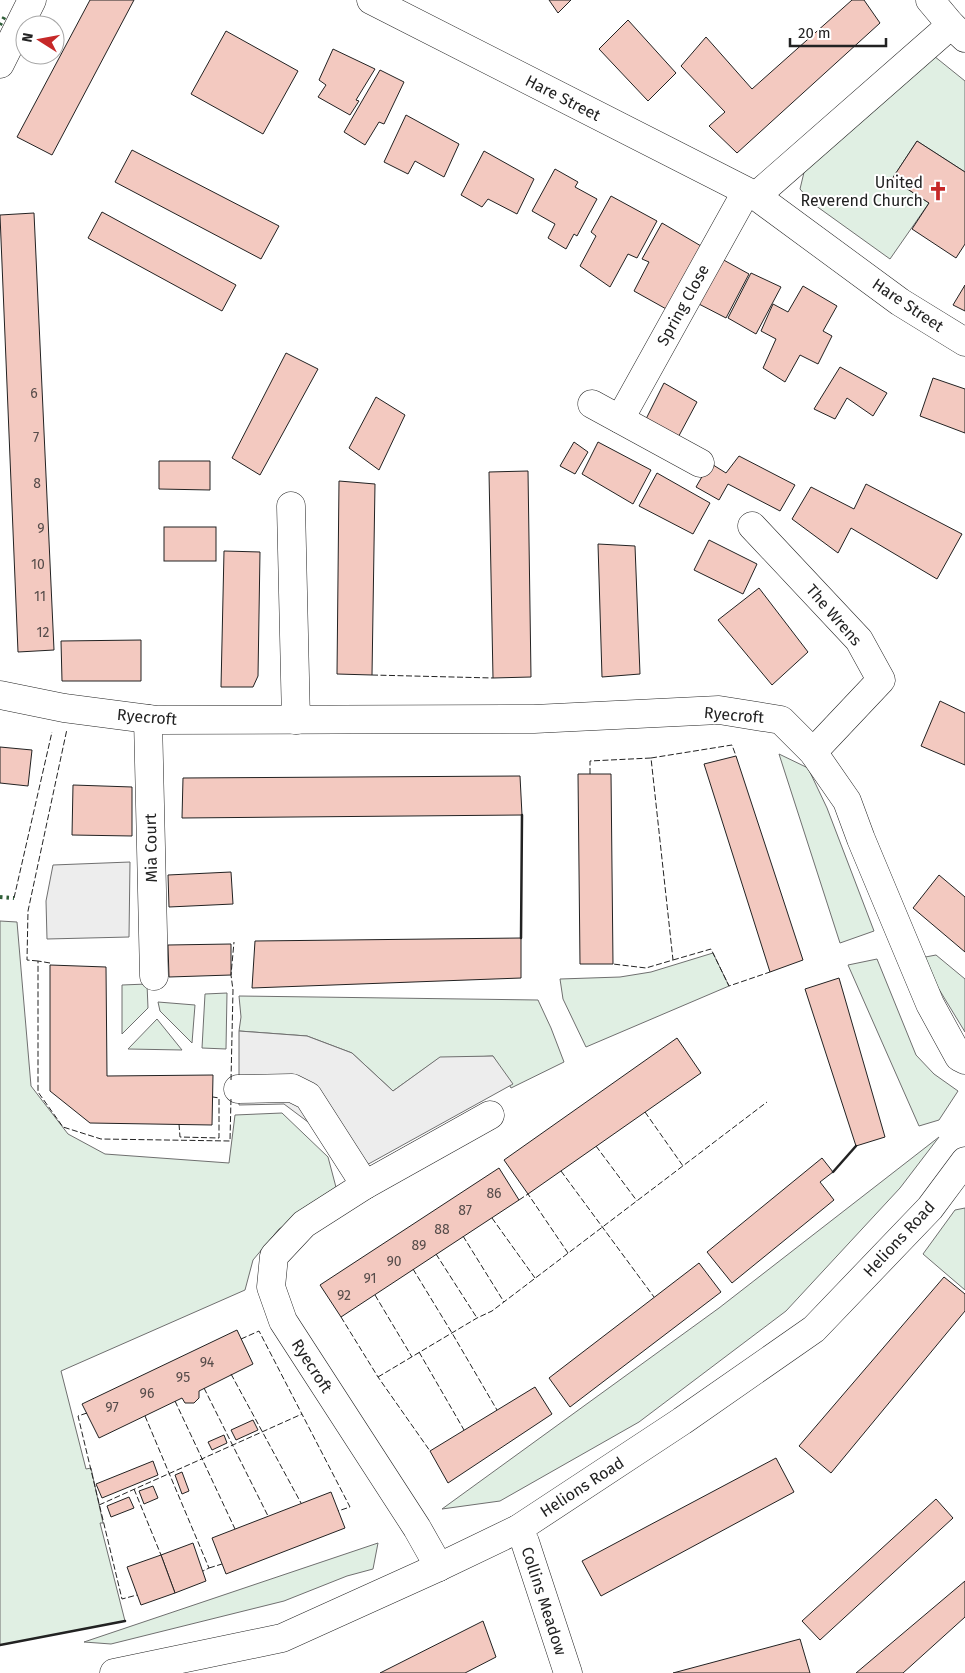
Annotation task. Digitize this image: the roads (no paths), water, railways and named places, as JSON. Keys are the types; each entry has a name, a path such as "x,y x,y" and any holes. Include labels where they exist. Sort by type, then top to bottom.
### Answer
{"street":[{"path":"0,64 32,0"},
{"name":"Hare Street","path":"371,0 751,194 900,302 965,342"},
{"path":"751,194 958,31 930,0"},
{"name":"Spring Close","path":"620,419 751,194"},
{"path":"592,404 700,463"},
{"path":"291,506 296,720"},
{"name":"The Wrens","path":"752,526 859,640 881,680 813,752"},
{"name":"Ryecroft","path":"0,696 64,708 156,720 534,719 719,710 781,720 813,752 847,801 930,1004 959,1057 965,1060"},
{"name":"Mia Court","path":"148,719 154,976"},
{"path":"238,1089 292,1088 308,1096 365,1185"},
{"name":"Ryecroft","path":"439,1567 417,1528 283,1322 271,1287 274,1256 304,1224 365,1185 490,1115"},
{"name":"Helions Road","path":"114,1673 282,1638 518,1529 682,1421 814,1329 930,1208 965,1161"},
{"name":"Collins Meadow","path":"518,1529 525,1542 568,1673"}],"place":[{"name":"United Reverend Church","path":"938,191"}]}
